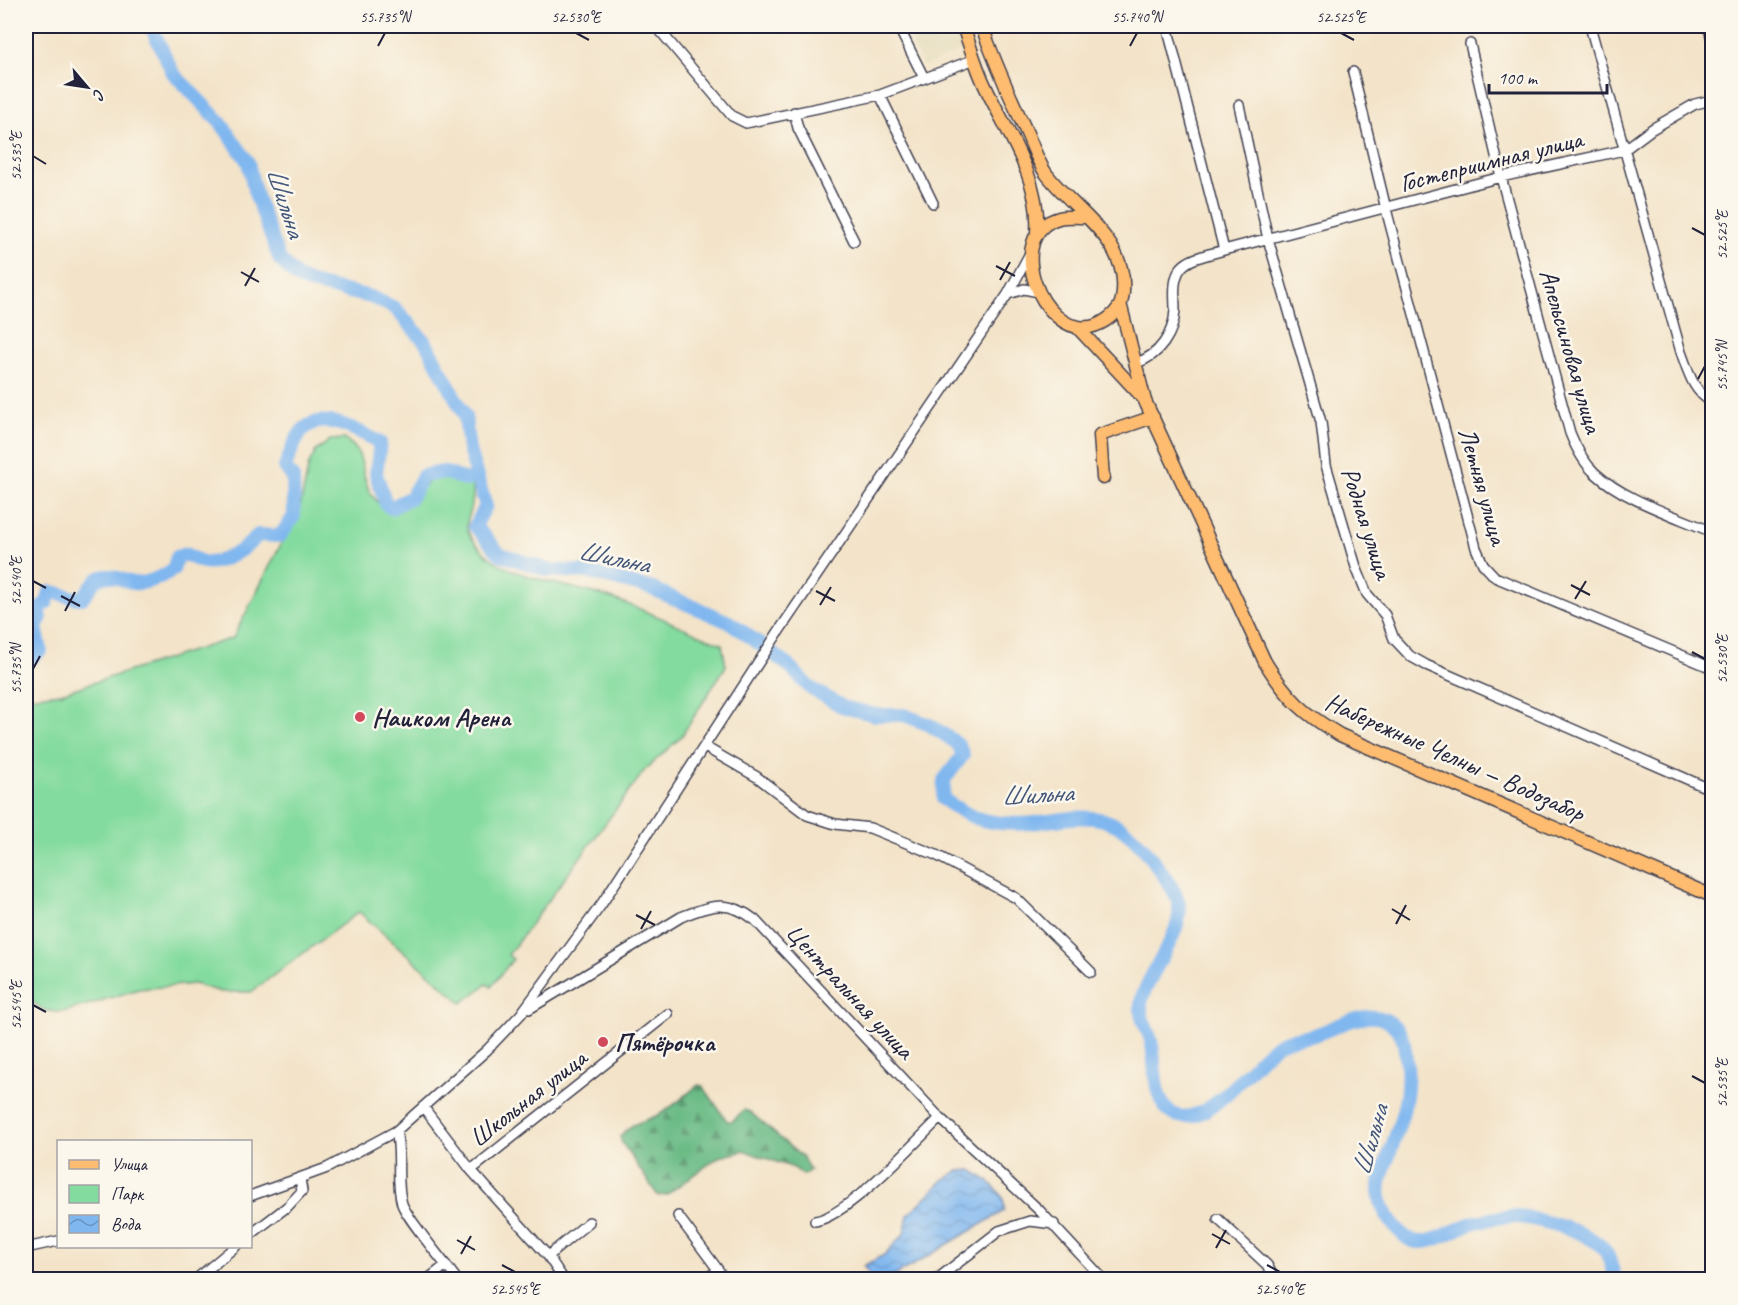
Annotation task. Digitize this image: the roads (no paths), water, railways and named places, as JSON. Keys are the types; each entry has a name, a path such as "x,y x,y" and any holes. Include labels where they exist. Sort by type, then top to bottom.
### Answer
{"main road":[{"name":"Набережные Челны — Водозабор","path":"963,26 984,84 1033,184 1039,210 1037,232 1030,253 1031,271 1039,292 1052,312 1069,325 1076,326 1146,401"},
{"name":"Набережные Челны — Водозабор","path":"982,26 994,61 1045,171 1100,228 1122,272 1124,290 1121,307 1146,401 1265,662 1284,693 1309,718 1340,735 1713,896"},
{"path":"1037,232 1059,218 1086,216"},
{"path":"1076,326 1089,327 1107,320 1121,307"},
{"path":"1103,478 1100,435 1153,417"}],"street":[{"path":"658,28 671,26"},
{"path":"898,26 924,78"},
{"path":"1167,26 1224,250"},
{"path":"1590,26 1681,352 1691,379 1702,397 1713,402"},
{"path":"1708,26 1713,39"},
{"path":"658,28 732,116 746,123 880,95 975,59"},
{"name":"Апельсиновая улица","path":"1470,44 1501,177 1570,433 1579,455 1594,472 1614,488 1713,532"},
{"name":"Летняя улица","path":"1353,72 1386,209 1473,537 1483,564 1495,577 1713,668"},
{"path":"880,95 933,203"},
{"name":"Гостеприимная улица","path":"1136,363 1154,354 1167,338 1175,312 1174,291 1180,269 1189,262 1224,250 1501,177 1624,150 1652,129 1695,104 1713,100"},
{"name":"Родная улица","path":"1239,105 1268,239 1321,422 1326,465 1356,567 1367,594 1385,615 1394,639 1410,656 1426,664 1713,790"},
{"path":"794,112 798,128 854,241"},
{"path":"252,1195 327,1168 396,1131 487,1050 521,1014 555,970 705,747 779,632 1008,294 1030,253"},
{"path":"1008,294 1024,289 1039,292"},
{"path":"705,747 757,777 807,815 836,824 870,828 936,855 1016,898 1090,972"},
{"name":"Центральная улица","path":"521,1014 681,917 702,908 734,907 755,920 940,1118 1054,1224 1104,1280"},
{"path":"555,970 557,982 568,986"},
{"name":"Школьная улица","path":"471,1170 668,1014"},
{"name":"Школьная улица","path":"424,1108 471,1170 548,1256 564,1280"},
{"path":"815,1221 831,1216 869,1185 940,1118"},
{"path":"396,1131 399,1142 398,1181 403,1207 457,1280"},
{"path":"252,1233 288,1206 302,1191 300,1179"},
{"path":"1030,1221 1040,1211"},
{"path":"678,1216 718,1271 700,1280"},
{"path":"1218,1219 1267,1265 1275,1280"},
{"path":"936,1280 999,1231 1030,1221 1054,1224"},
{"path":"548,1256 589,1222"},
{"path":"26,1248 57,1241"},
{"path":"195,1280 235,1248"},
{"path":"427,1280 447,1265"}],"water":[{"path":"971,1170 999,1192 1004,1211 896,1275 873,1279 863,1266 884,1255 904,1234 908,1215 943,1180 958,1171"}],"waterway":[{"name":"Шильна","path":"151,26 173,73 221,123 248,162 255,193 280,260 297,277 310,283 371,297 395,308 426,343 465,416 469,450 486,506 475,526 500,554 548,570 588,572 650,588 731,623 788,665 809,687 843,707 876,715 904,715 930,725 958,744 963,755 944,780 943,799 969,815 981,820 1013,824 1077,818 1097,819 1116,825 1135,839 1155,863 1178,900 1179,917 1176,928 1146,988 1141,1005 1142,1017 1151,1039 1158,1093 1166,1109 1173,1114 1186,1117 1200,1113 1228,1093 1265,1054 1284,1041 1311,1036 1355,1019 1377,1017 1397,1029 1405,1047 1407,1084 1404,1108 1379,1192 1381,1203 1398,1230 1407,1238 1423,1242 1442,1237 1468,1224 1498,1218 1519,1217 1551,1223 1584,1235 1601,1246 1609,1258 1615,1280"},
{"path":"26,654 33,657 41,650 36,627 41,617 39,609 47,602 50,592 82,598 102,577 111,576 133,583 143,583 173,570 177,557 186,554 210,563 225,559 241,550 258,535 280,536 294,516 293,478 285,467 298,436 313,423 333,422 380,443 376,474 386,504 391,508 411,497 423,476 444,472 466,480 476,475"}],"place":[{"name":"Наиком Арена","path":"360,717"},
{"name":"Пятёрочка","path":"603,1042"}]}
